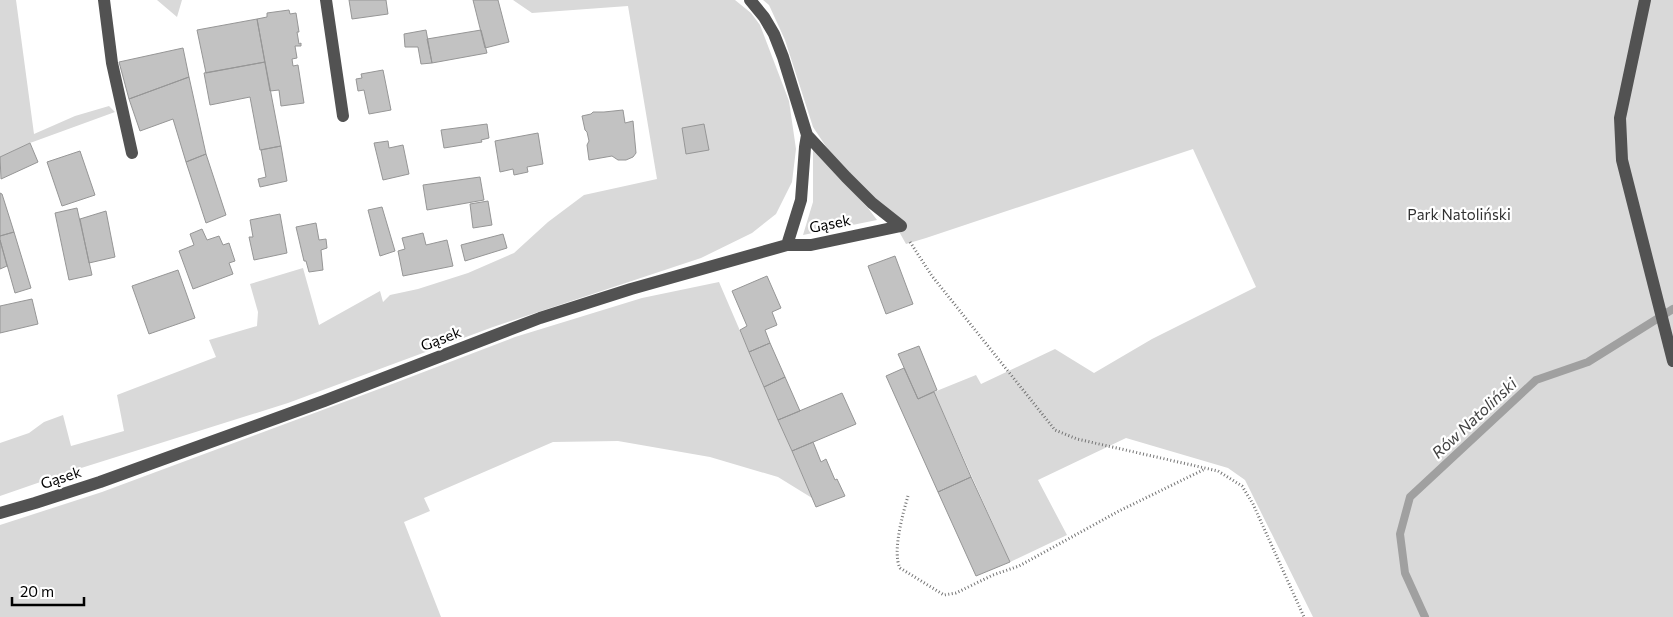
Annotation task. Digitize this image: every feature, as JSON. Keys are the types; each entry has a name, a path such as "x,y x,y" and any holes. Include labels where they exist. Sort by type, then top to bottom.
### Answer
{"street":[{"path":"104,0 112,63 132,153"},
{"path":"326,0 343,116"},
{"path":"750,0 764,17 774,34 808,135 846,178 901,226"},
{"path":"1645,0 1620,118 1622,160 1673,361"},
{"path":"787,245 801,200 805,147 808,135"},
{"name":"Gąsek","path":"0,512 36,503 128,472 324,401 540,318 631,289 787,245 811,245 901,226"}],"path":[{"path":"901,226 932,276 1055,430 1077,439 1218,472 1242,486 1250,498 1304,617"},
{"path":"908,496 897,551 898,564 900,568 944,595 956,594 993,575 1019,566 1119,511 1206,469"}],"green space":[{"path":"0,0 16,0 34,134 75,116 109,106 115,112 30,143 0,157"},
{"path":"157,0 182,0 177,17"},
{"path":"513,0 735,0 751,13 760,25 789,101 796,149 792,182 776,214 752,233 701,258 493,327 288,403 78,469 0,496 0,443 29,433 44,422 63,415 71,446 124,431 117,395 216,357 209,340 257,326 258,312 250,284 303,268 319,325 380,291 383,302 390,295 418,289 468,273 514,253 548,222 584,195 657,179 628,6 532,13"},
{"name":"Park Natoliński","path":"763,0 1673,0 1673,617 1313,617 1245,480 1228,468 1126,438 1038,480 1067,535 1010,562 934,392 976,375 981,384 1055,349 1094,373 1152,339 1256,287 1193,149 906,244 887,210 833,157 813,127 785,40 769,5"},
{"path":"813,149 877,220 803,235 813,202"},
{"path":"719,282 812,498 778,477 710,457 618,441 553,442 424,498 430,511 404,522 441,617 0,617 0,525 102,492 515,337 642,298"}],"building":[{"path":"349,0 386,0 388,14 352,19"},
{"path":"473,0 498,0 509,42 485,48"},
{"path":"289,10 290,14 296,13 299,44 301,43 301,46 295,46 297,58 292,59 293,66 298,65 304,103 281,106 279,90 270,91 257,19 267,17 267,13"},
{"path":"257,19 265,62 206,73 197,30"},
{"path":"426,30 432,63 421,64 418,47 405,47 404,34"},
{"path":"481,30 487,53 432,63 427,39"},
{"path":"183,48 189,77 129,99 119,62"},
{"path":"265,62 281,146 260,150 250,97 210,105 204,73"},
{"path":"383,70 391,110 369,114 364,90 358,91 356,79 362,78 361,74"},
{"path":"189,77 206,154 186,162 173,119 140,131 129,99"},
{"path":"623,110 625,123 633,121 636,153 633,157 626,160 618,160 612,156 589,160 587,145 589,141 582,116 593,112"},
{"path":"487,124 489,138 481,140 482,142 444,148 441,130"},
{"path":"704,124 709,150 686,154 682,128"},
{"path":"538,133 543,164 527,167 528,172 514,175 513,169 500,172 495,141"},
{"path":"388,141 389,148 403,145 409,174 383,180 374,143"},
{"path":"30,143 38,162 1,179 0,157"},
{"path":"281,146 287,181 260,187 258,179 266,177 261,150"},
{"path":"80,151 95,195 62,206 47,162"},
{"path":"206,154 226,215 206,223 186,162"},
{"path":"480,177 484,200 427,210 423,185"},
{"path":"0,193 2,194 14,232 0,236"},
{"path":"488,201 492,225 473,228 470,204"},
{"path":"382,207 395,251 380,256 368,210"},
{"path":"77,208 92,275 69,280 55,213"},
{"path":"106,211 115,257 89,263 80,219"},
{"path":"280,214 287,253 254,260 249,237 253,237 250,220"},
{"path":"316,223 319,240 326,239 327,248 321,250 323,270 309,272 306,261 304,261 296,227"},
{"path":"202,229 207,240 219,236 223,245 229,243 235,261 229,263 233,274 193,289 179,251 194,245 190,234"},
{"path":"14,232 31,288 15,293 0,240 0,236"},
{"path":"423,233 426,245 447,240 453,266 403,276 398,251 405,249 402,238"},
{"path":"503,234 507,248 465,261 461,245"},
{"path":"0,240 7,266 0,269"},
{"path":"895,256 913,304 886,314 868,266"},
{"path":"178,270 195,318 149,334 132,286"},
{"path":"767,276 781,308 772,312 777,325 765,330 770,343 749,352 740,330 747,326 732,291"},
{"path":"32,299 38,324 0,333 0,306"},
{"path":"770,343 785,377 764,387 749,352"},
{"path":"919,346 937,390 918,399 898,354"},
{"path":"904,368 918,399 934,392 971,477 938,492 886,376"},
{"path":"785,377 800,411 778,420 764,387"},
{"path":"842,393 856,424 792,451 778,420"},
{"path":"813,442 821,462 826,459 835,480 837,479 845,496 816,507 792,451"},
{"path":"971,477 1010,562 976,576 938,492"}],"waterway":[{"name":"Rów Natoliński","path":"1425,617 1405,573 1400,534 1410,497 1536,380 1588,362 1673,309"}]}
